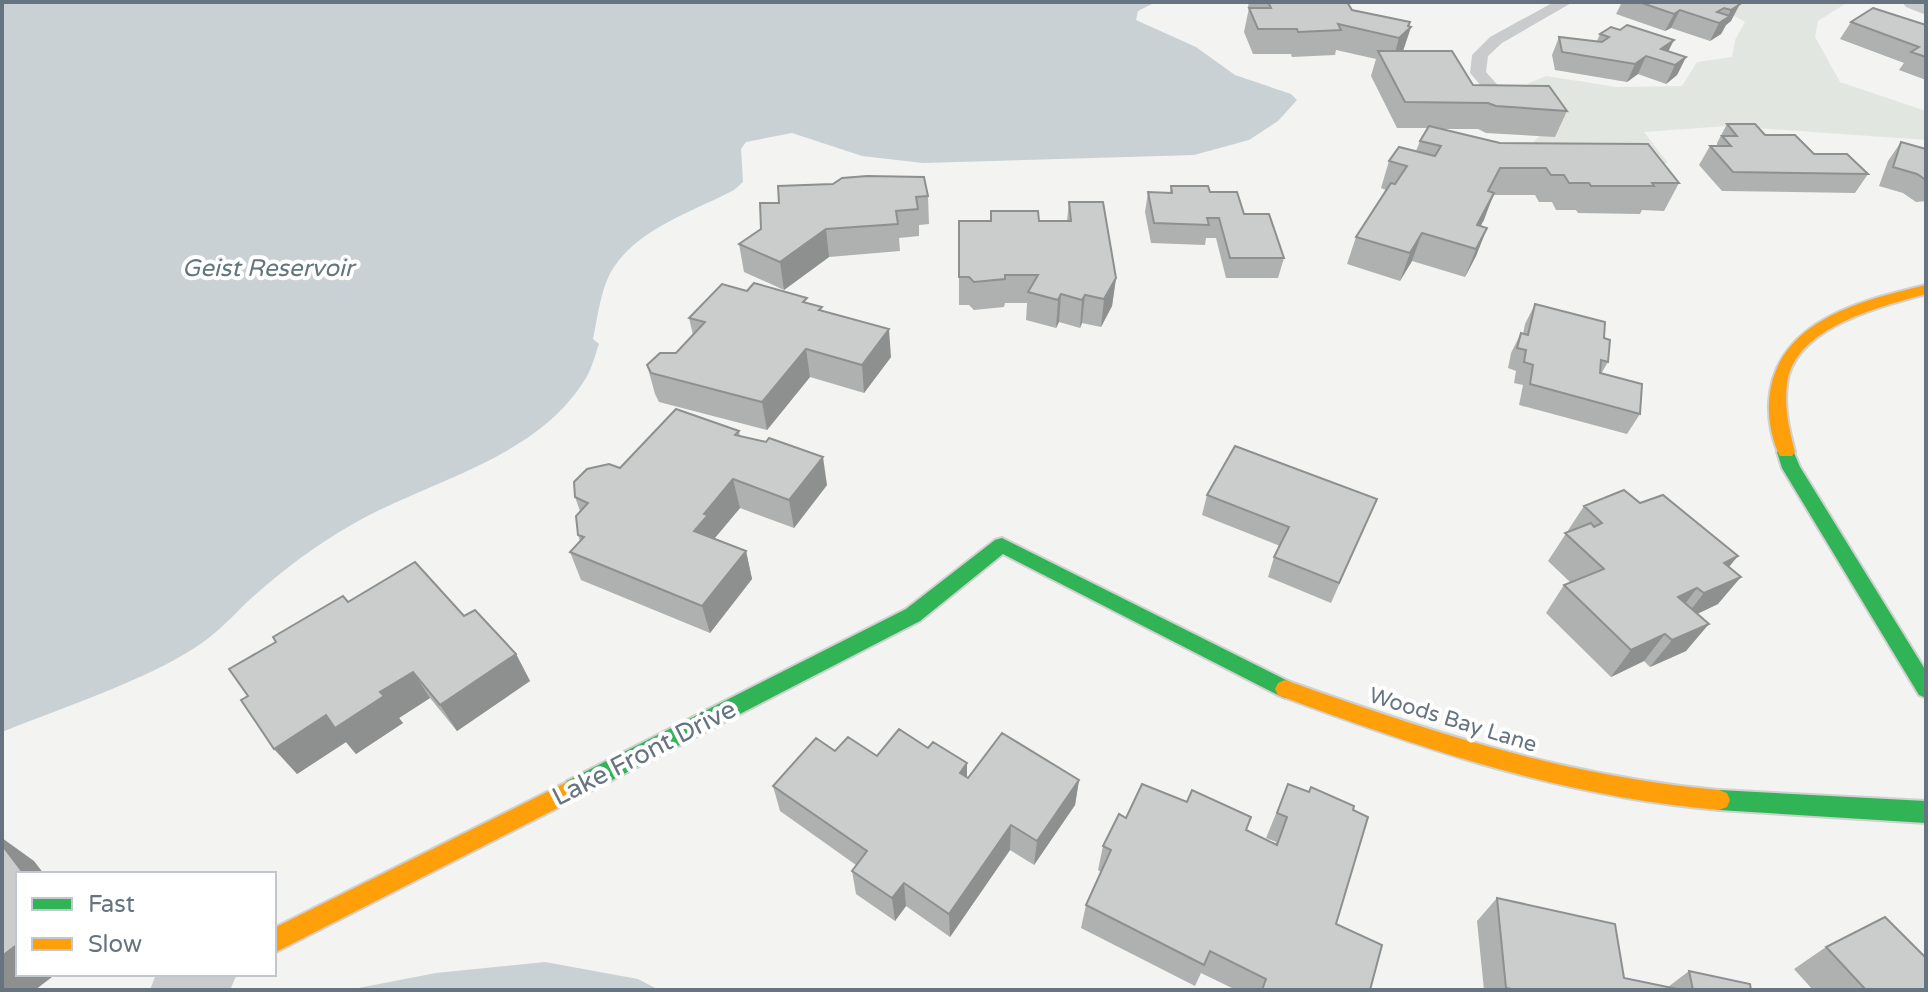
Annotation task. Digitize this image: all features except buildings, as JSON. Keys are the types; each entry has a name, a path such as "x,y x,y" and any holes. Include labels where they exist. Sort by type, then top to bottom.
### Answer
{"street":[{"path":"1915,2 1926,7"},
{"path":"1926,289 1851,311 1815,328 1800,340 1790,354 1774,397 1780,438 1791,468 1926,689"},
{"name":"Woods Bay Lane","path":"1002,545 1279,687 1414,737 1562,778 1652,792 1713,800 1926,812"},
{"name":"Lake Front Drive","path":"276,940 913,615 1002,545"},
{"path":"181,990 203,976"}],"lane":[{"path":"1511,110 1478,73 1480,55 1496,40 1565,2"}],"shaded area":[{"path":"1710,2 1848,2 1818,21 1815,37 1840,82 1926,111 1926,140 1727,126 1644,132 1668,163 1568,163 1516,159 1565,111 1527,84 1546,76 1617,87 1682,86 1697,62 1732,57 1735,40 1745,22"}],"water":[{"name":"Geist Reservoir","path":"2,2 1156,2 1138,11 1136,20 1196,47 1235,75 1291,94 1297,100 1278,121 1249,140 1194,155 923,163 862,156 792,133 746,142 741,149 743,182 734,190 653,231 625,253 614,267 600,302 593,339 599,344 588,374 565,406 539,429 480,465 383,508 339,532 271,581 210,637 175,659 127,683 2,732"},
{"path":"545,962 638,979 659,990 348,990 436,973"}],"traffic: fast":[{"path":"1786,452 1791,468 1926,689"},
{"path":"575,788 913,615 1002,545 1285,689"},
{"path":"1719,800 1926,812"}],"traffic: slow":[{"path":"1786,452 1777,413 1779,381 1789,356 1807,337 1831,322 1860,309 1926,289"},
{"path":"1285,689 1498,761 1608,787 1719,800"},
{"path":"276,940 575,788"}]}
